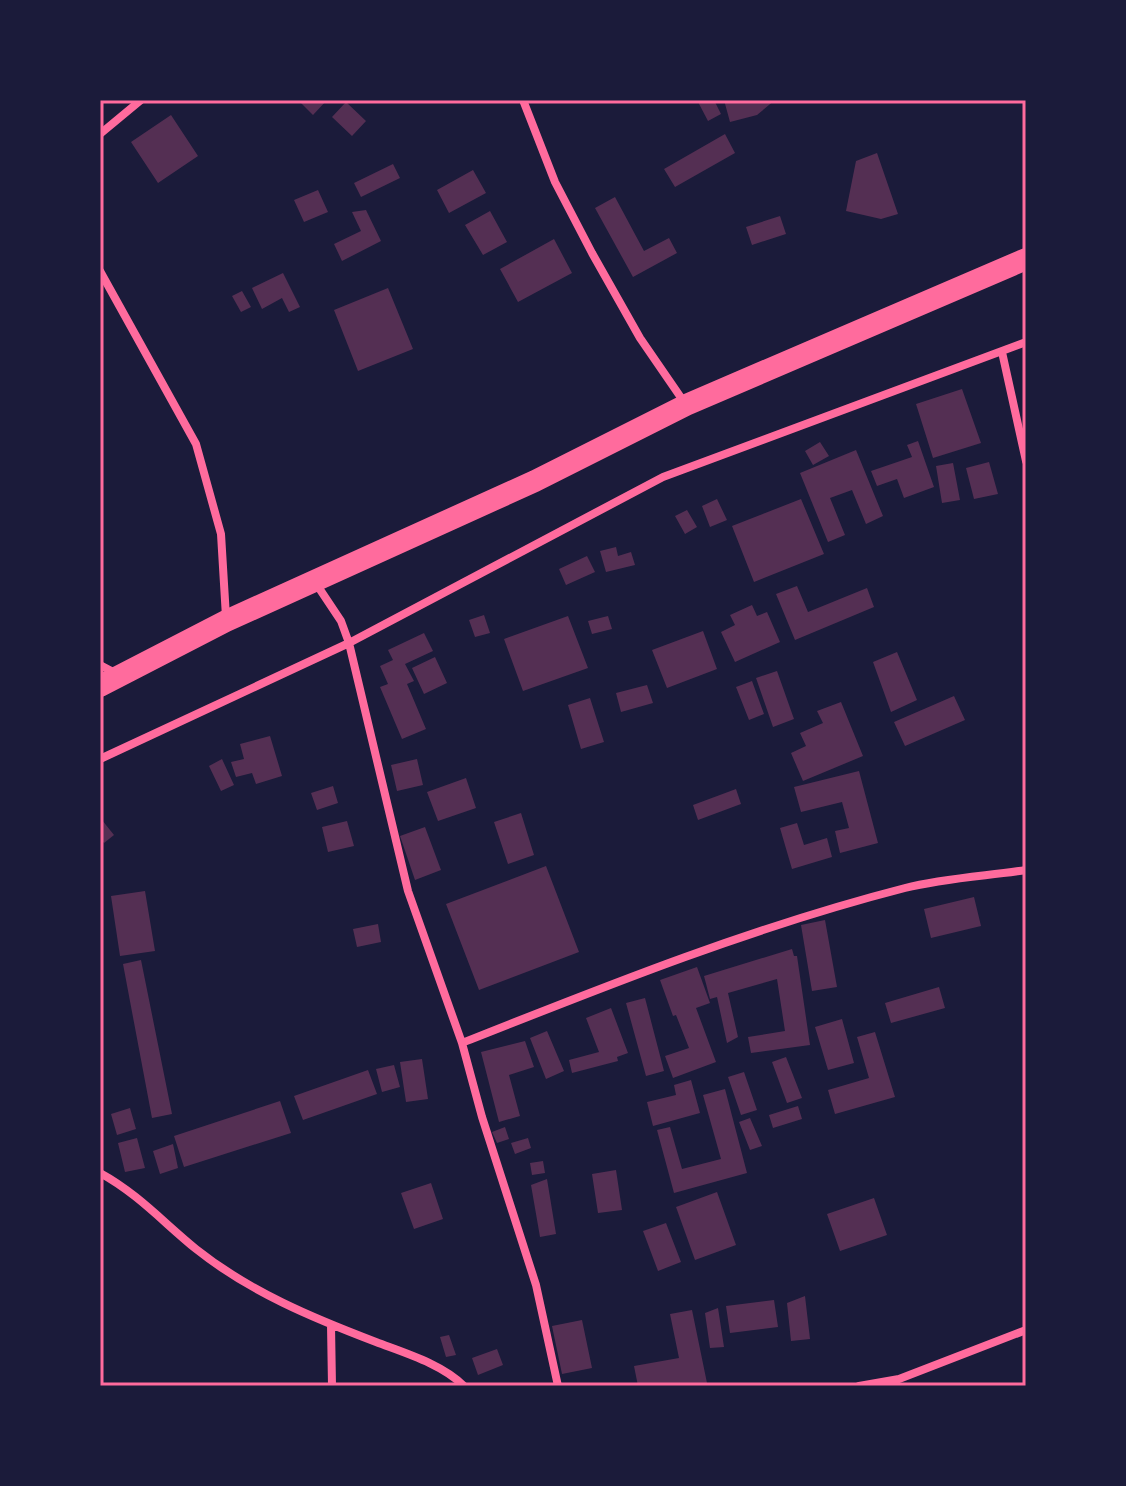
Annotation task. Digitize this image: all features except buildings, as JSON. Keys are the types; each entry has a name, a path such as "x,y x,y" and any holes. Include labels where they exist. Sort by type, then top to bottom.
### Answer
{"highway":[{"path":"107,675 535,481 686,405 1026,259"}],"street":[{"path":"100,134 141,100"},
{"path":"523,100 555,182 586,241 640,338 686,405"},
{"path":"100,271 196,444 221,534 226,621"},
{"path":"100,759 349,643 663,477 1026,342"},
{"path":"1002,352 1026,461"},
{"path":"314,581 341,621 349,643 408,891 462,1043 482,1117 536,1285 558,1386"},
{"path":"462,1043 654,967 775,925 909,887 1026,870"},
{"path":"100,1173 146,1203 196,1249 273,1299 419,1358 464,1386"},
{"path":"331,1325 332,1386"},
{"path":"859,1386 899,1379 1026,1330"}]}
